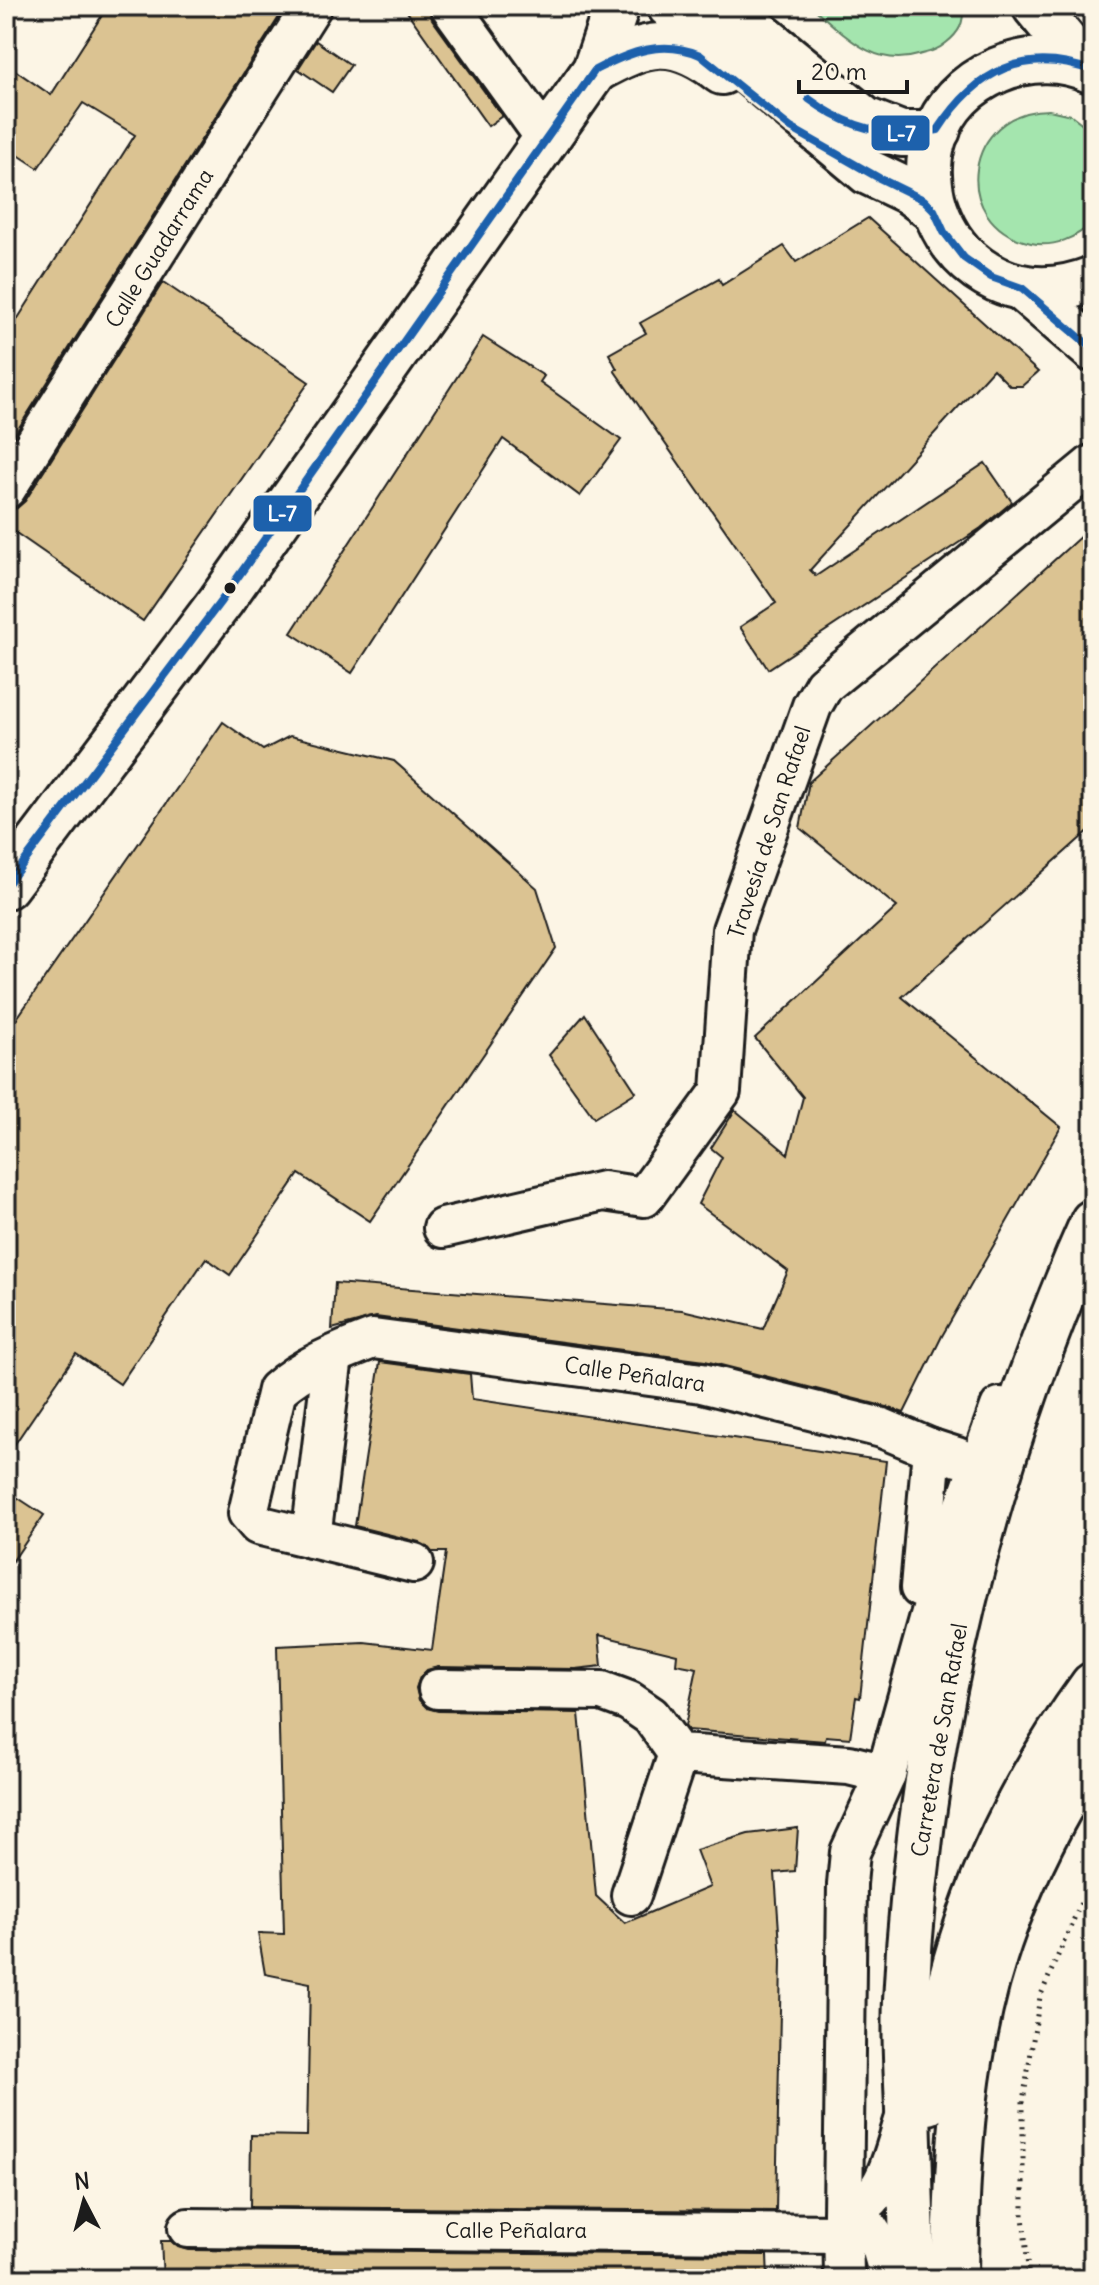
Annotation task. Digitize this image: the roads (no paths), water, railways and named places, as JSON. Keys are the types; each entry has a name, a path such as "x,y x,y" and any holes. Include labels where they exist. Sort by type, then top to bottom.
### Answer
{"main road":[{"path":"670,6 868,172"},
{"path":"699,6 814,103 831,115 860,128 922,133 964,93 989,74 1010,66 1048,60 1090,69"},
{"path":"725,6 850,109 883,128 922,133"},
{"path":"1008,6 1013,32 1010,66"},
{"path":"1035,6 1090,69"},
{"path":"8,880 221,601 595,70 611,11"},
{"path":"595,70 635,50 650,47 687,49 700,55 791,128 910,192 934,210"},
{"path":"922,133 934,210 944,232 964,258 991,277 1022,288 1062,288 1093,279"},
{"path":"1022,288 1093,349"},
{"name":"Carretera de San Rafael","path":"916,2279 906,2004 926,1790 953,1650 979,1541 1025,1390 1093,1222"},
{"name":"Carretera de San Rafael","path":"916,2279 927,2105 939,2030 962,1935 994,1852 1017,1804 1060,1731 1093,1685"},
{"path":"955,2279 964,2110 985,1991 1004,1927 1029,1868 1093,1752"}],"street":[{"name":"Calle Guadarrama","path":"6,489 312,6"},
{"path":"450,6 546,139"},
{"name":"Travesía de San Rafael","path":"443,1228 603,1191 644,1197 721,1091 732,930 812,706 824,685 1093,464"},
{"path":"844,2279 847,1884 850,1852 886,1774 947,1556 978,1465 1046,1293 1081,1215 1093,1198"},
{"name":"Calle Peñalara","path":"414,1563 258,1525 248,1513 277,1390 288,1380 333,1356 373,1339 702,1383 882,1428 978,1465"},
{"path":"311,1538 333,1356"},
{"path":"914,1674 932,1449"},
{"path":"438,1689 602,1691 629,1701 651,1716 678,1754"},
{"path":"678,1754 849,1765 886,1774"},
{"path":"631,1895 678,1754"},
{"path":"843,2225 877,2190 908,2109"},
{"path":"843,2225 868,2227 881,2247 890,2279"},
{"name":"Calle Peñalara","path":"188,2228 843,2225"}]}
